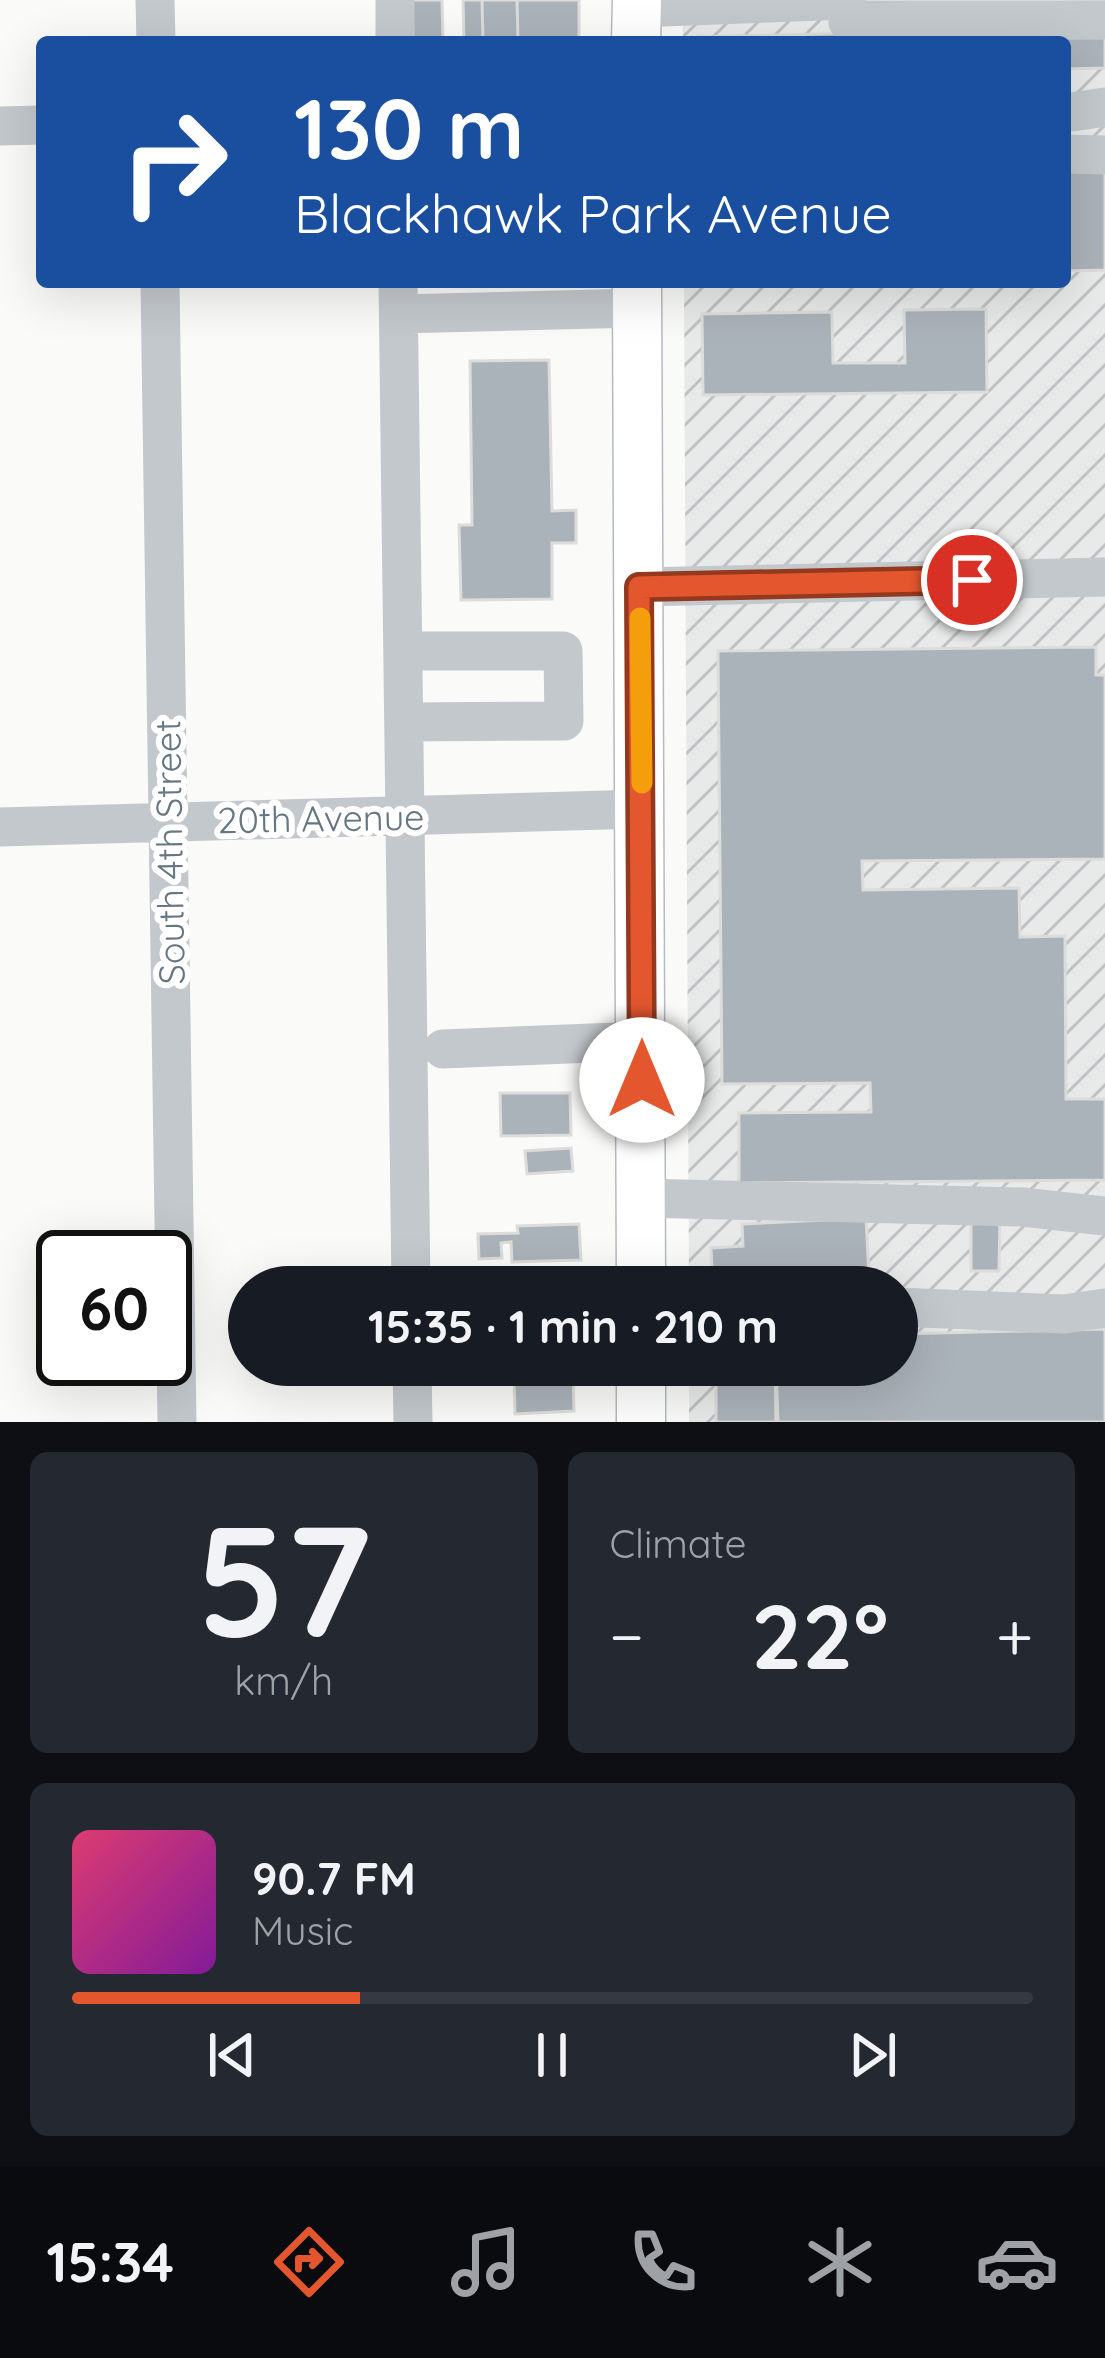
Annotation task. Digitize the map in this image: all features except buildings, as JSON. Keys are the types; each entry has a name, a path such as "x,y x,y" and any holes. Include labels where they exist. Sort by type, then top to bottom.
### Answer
{"main road":[{"path":"637,295 641,1266"},
{"path":"641,1386 641,1422"}],"street":[{"path":"155,0 156,36"},
{"path":"395,0 395,36"},
{"path":"637,17 707,3 847,0 848,22 1105,20"},
{"path":"1071,112 1105,107"},
{"path":"0,126 36,125"},
{"path":"1071,154 1105,155"},
{"name":"South 4th Street","path":"160,288 177,1422"},
{"path":"411,1266 399,298 637,295"},
{"path":"639,587 1105,577"},
{"path":"403,651 563,651 564,721 404,722"},
{"name":"20th Avenue","path":"0,827 642,808"},
{"path":"442,1048 642,1041"},
{"path":"642,1198 1022,1207 1105,1216"},
{"path":"918,1308 1064,1314 1105,1308"},
{"path":"412,1386 413,1422"}],"shaded area":[{"path":"682,0 1105,0 1105,1422 689,1422 689,1386 918,1386 918,1266 689,1266 684,288 1071,288 1071,36 683,36"}],"slow traffic":[{"path":"640,618 642,783"}],"route":[{"path":"642,1080 639,587 972,580"}]}
